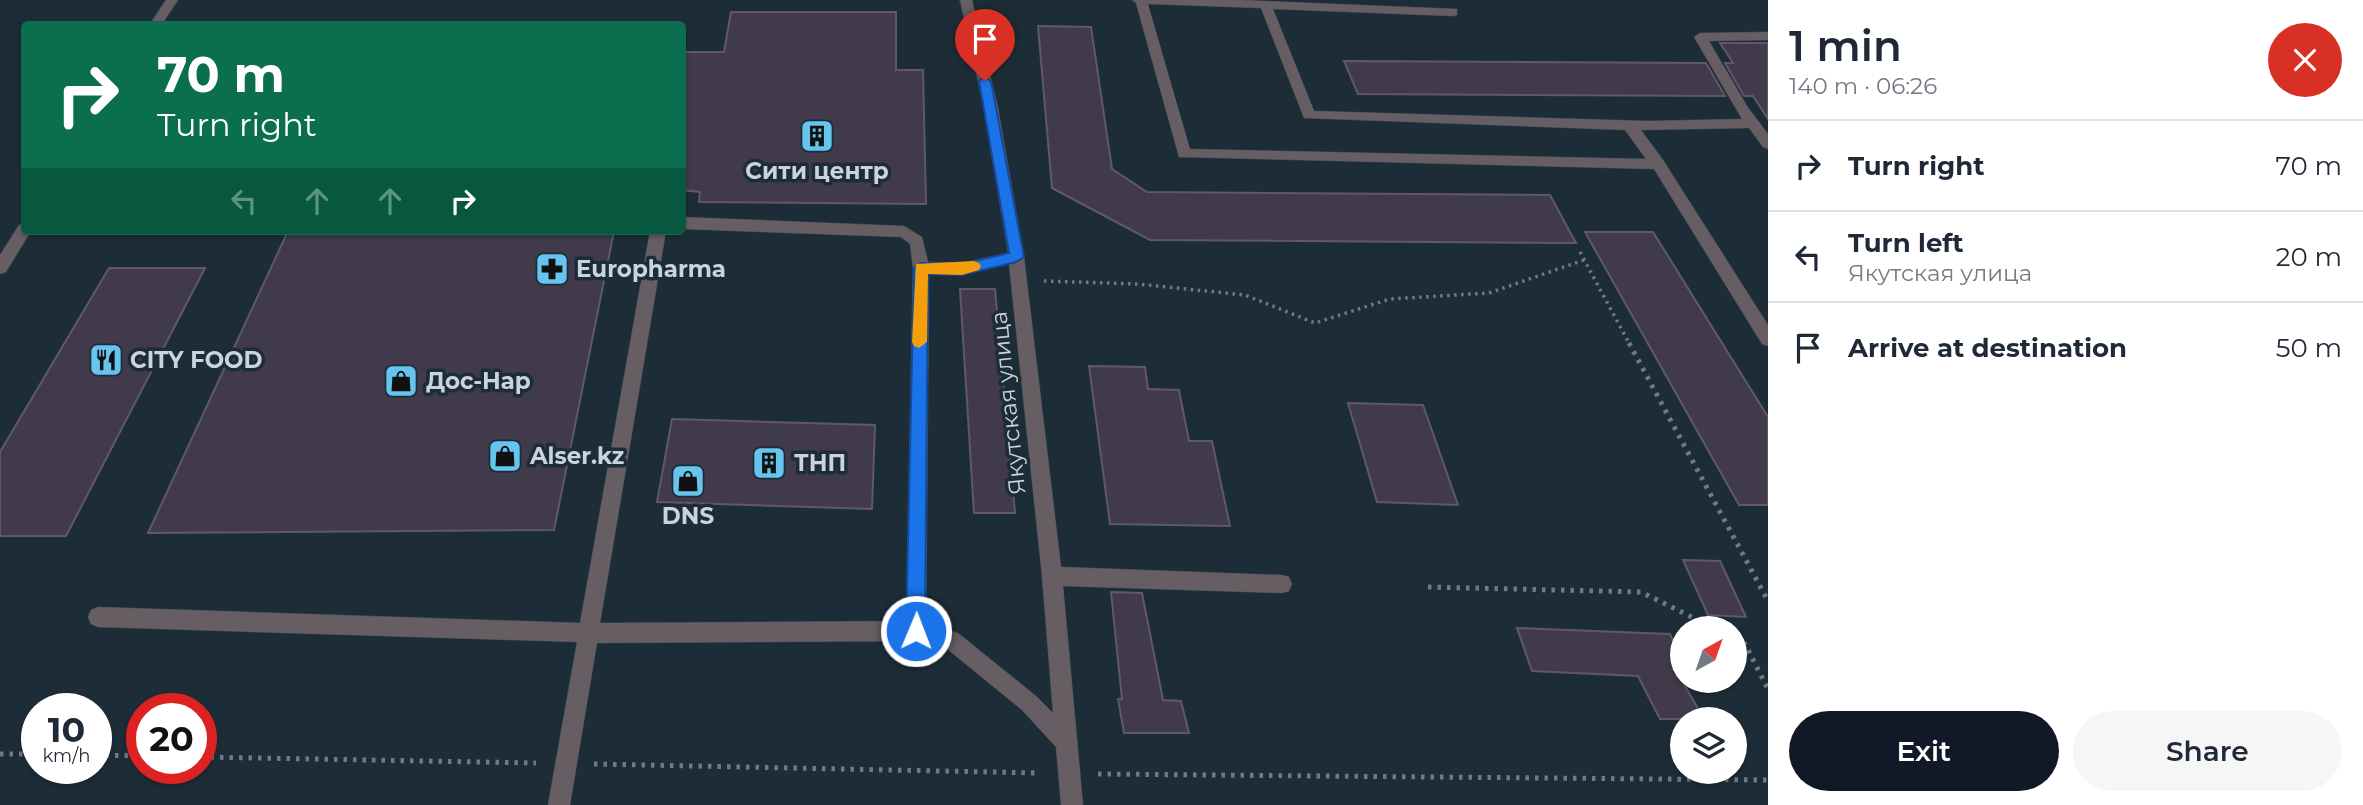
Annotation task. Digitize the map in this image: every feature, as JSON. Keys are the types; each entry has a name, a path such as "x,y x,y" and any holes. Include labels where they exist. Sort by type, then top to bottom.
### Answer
{"street":[{"path":"158,21 172,0"},
{"name":"Якутская улица","path":"966,0 991,108 1016,257 1052,576 1072,805"},
{"path":"1453,12 1139,0 1184,154 1658,164"},
{"path":"1266,6 1309,115 1630,125 1753,123"},
{"path":"1768,36 1700,37 1768,144"},
{"path":"1630,125 1658,164 1768,339"},
{"path":"686,223 904,233 917,242 921,268 916,631"},
{"path":"0,268 21,234"},
{"path":"559,805 658,235"},
{"path":"921,268 962,269 1016,257"},
{"path":"1052,576 1282,583"},
{"path":"98,617 590,633 916,631 951,639 1029,703 1065,741"}],"path":[{"path":"1580,252 1768,601"},
{"path":"1019,281 1138,284 1245,295 1315,323 1390,299 1489,293 1584,260"},
{"path":"1428,587 1641,592 1690,616"},
{"path":"1747,648 1768,689"},
{"path":"0,754 21,754"},
{"path":"217,757 1069,773 1768,780"}],"building":[{"name":"Сити центр","path":"731,12 896,12 896,70 923,70 926,204 699,202 700,192 686,190 686,52 724,52"},
{"path":"1038,26 1091,27 1112,169 1147,192 1550,195 1576,243 1150,240 1052,188"},
{"path":"1720,43 1768,43 1768,119 1753,96 1744,96 1725,63 1733,63"},
{"path":"1344,61 1706,63 1725,96 1358,94"},
{"path":"1585,232 1653,232 1768,417 1768,505 1739,505"},
{"name":"Дос-Нар","path":"286,235 613,235 554,530 148,533"},
{"name":"CITY FOOD","path":"109,268 205,268 66,536 0,536 0,452"},
{"path":"960,289 995,289 1015,513 974,513"},
{"path":"1089,366 1145,367 1148,389 1179,390 1189,441 1212,441 1230,526 1110,524"},
{"path":"1348,403 1423,405 1458,505 1377,502"},
{"name":"ТНП","path":"672,419 875,425 872,509 657,502"},
{"path":"1683,560 1720,561 1746,616 1708,615"},
{"path":"1111,592 1142,593 1163,700 1181,701 1189,733 1124,733 1118,699 1122,699"},
{"path":"1517,628 1670,634 1670,693 1689,693 1697,707 1670,707 1670,719 1660,719 1638,676 1532,671"}],"slow traffic":[{"path":"919,342 921,268 962,269 974,266"}],"place":[{"name":"Сити центр","path":"817,136"},
{"name":"Europharma","path":"552,269"},
{"name":"CITY FOOD","path":"106,360"},
{"name":"Дос-Нар","path":"401,381"},
{"name":"Alser.kz","path":"505,456"},
{"name":"ТНП","path":"769,463"},
{"name":"DNS","path":"688,481"}],"route":[{"path":"916,631 921,268 962,269 1016,257 985,81"}]}
